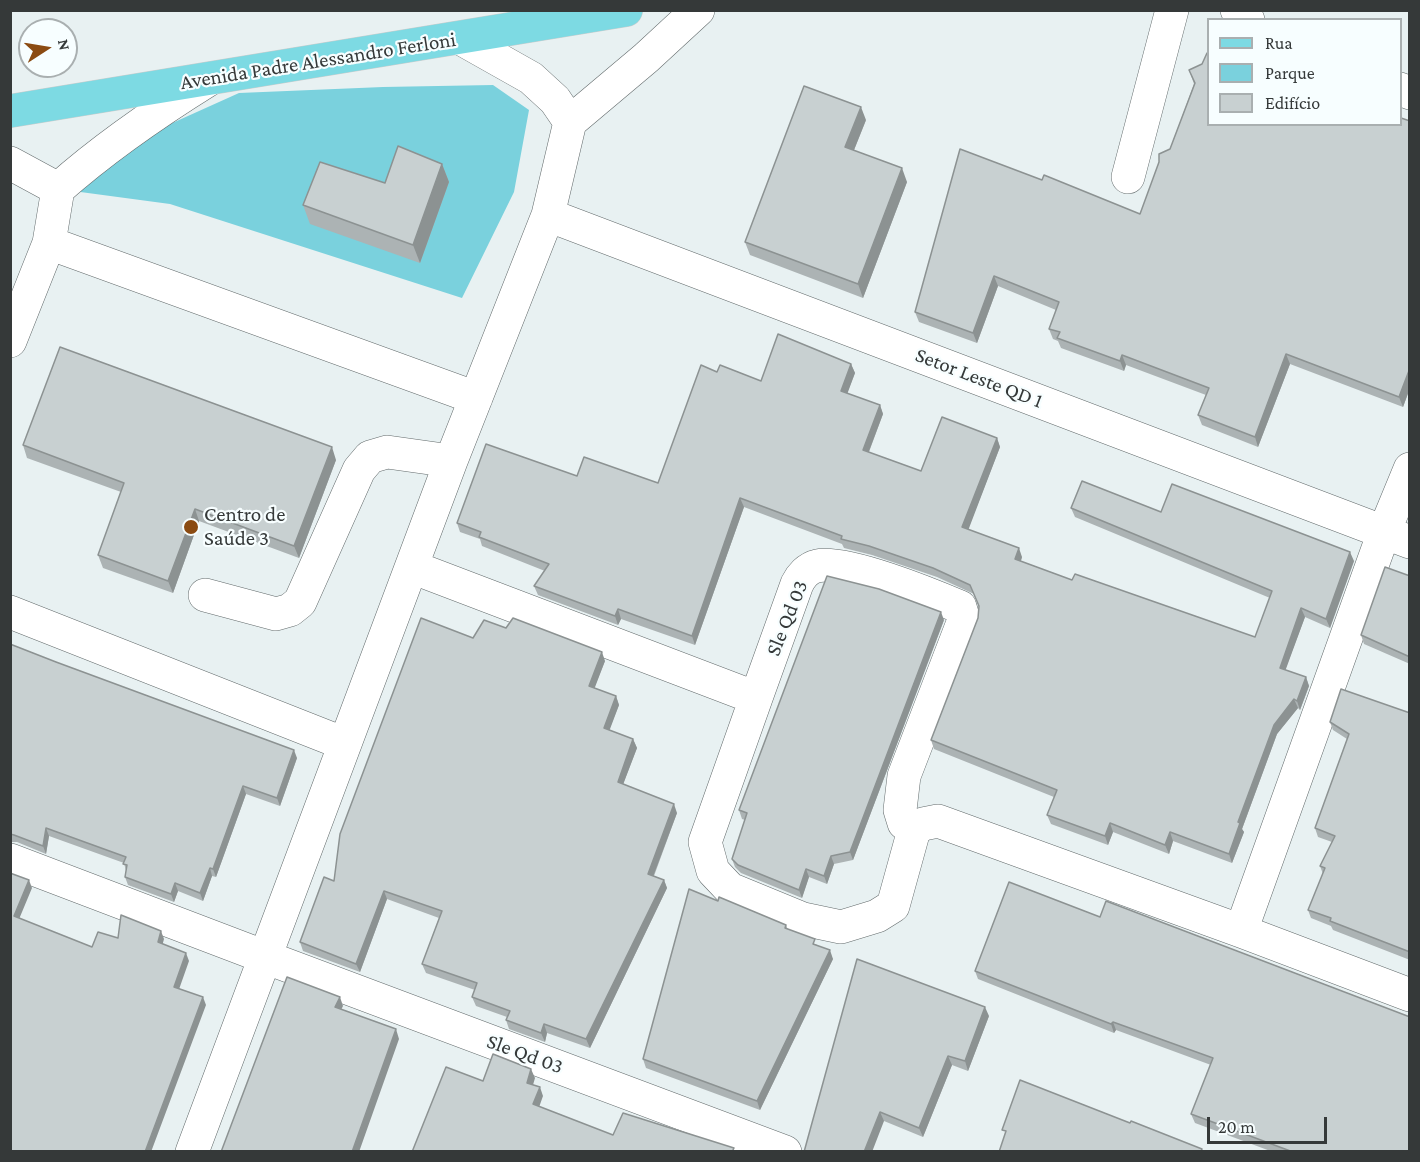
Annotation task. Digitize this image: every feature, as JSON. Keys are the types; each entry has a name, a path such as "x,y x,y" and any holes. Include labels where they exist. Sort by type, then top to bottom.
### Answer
{"main road":[{"name":"Avenida Padre Alessandro Ferloni","path":"10,111 626,10"}],"street":[{"path":"192,1152 451,461 548,215 570,122 646,58 698,10"},
{"path":"1128,177 1172,10"},
{"path":"460,38 531,78 555,100 570,122"},
{"path":"10,341 48,243 57,189 93,158 157,112 208,80"},
{"path":"10,163 57,189"},
{"name":"Setor Leste QD 1","path":"548,215 1397,537"},
{"path":"48,243 476,398"},
{"path":"205,595 276,614 290,610 300,602 359,470 370,457 387,452 451,461"},
{"path":"1241,931 1397,537 1410,469"},
{"name":"Sle Qd 03","path":"756,698 797,584 802,575 815,566 830,564 850,567 960,607 964,620 904,776 900,810 904,823 914,830"},
{"path":"412,567 756,698 705,843 713,871 730,889 803,920 841,927 876,916 893,906 914,830 923,824 938,821 1410,995"},
{"path":"10,612 345,744"},
{"name":"Sle Qd 03","path":"10,860 785,1152"}],"green space":[{"path":"493,85 529,110 514,192 462,298 170,204 58,189 128,143 239,93"}],"building":[{"path":"1207,53 1207,126 1402,126 1402,118 1410,121 1410,368 1399,397 1286,354 1255,437 1198,415 1209,388 1122,355 1120,361 1057,338 1060,332 1049,329 1059,302 994,276 973,333 915,312 960,149 1042,180 1044,175 1140,214 1159,162 1159,154 1170,149 1195,83 1189,70 1202,64"},
{"path":"804,86 861,107 845,147 902,168 858,284 745,242"},
{"path":"398,146 442,164 413,245 303,205 320,162 385,183"},
{"path":"778,334 851,364 841,391 880,405 863,450 921,471 942,417 997,438 962,527 1019,548 1015,559 1072,580 1075,574 1255,637 1272,591 1071,508 1082,481 1161,512 1172,484 1350,552 1326,619 1301,608 1280,668 1306,677 1297,701 1294,699 1274,725 1238,822 1240,823 1229,854 1170,832 1165,845 1110,823 1105,836 1047,815 1057,790 931,740 978,618 979,606 970,585 933,568 841,539 842,536 740,498 692,636 618,609 615,616 534,586 549,564 479,537 481,532 457,523 486,444 577,476 584,457 658,483 701,365 717,372 720,365 761,381"},
{"path":"60,347 332,447 294,546 195,509 168,581 98,555 124,483 23,445"},
{"path":"1385,567 1410,576 1410,657 1361,635"},
{"path":"827,576 879,589 941,612 850,852 831,856 824,876 806,869 799,890 738,865 732,859 747,813 739,810"},
{"path":"421,618 473,638 484,620 506,628 513,618 602,652 589,686 616,696 604,728 633,739 618,782 674,804 648,874 664,880 586,1039 544,1024 541,1033 506,1020 510,1011 472,997 477,983 422,964 442,911 384,891 356,964 300,942 324,877 334,881 340,834"},
{"path":"10,644 294,750 277,798 243,786 213,869 210,868 200,893 175,883 171,894 125,877 127,865 123,864 126,857 46,828 43,846 10,834"},
{"path":"1341,689 1410,713 1410,952 1308,910 1325,868 1320,866 1335,836 1315,828 1349,734 1330,722"},
{"path":"10,873 29,880 14,916 92,947 98,932 118,938 121,915 161,931 158,942 186,953 174,987 203,997 145,1152 10,1152"},
{"path":"1009,882 1100,917 1106,901 1410,1017 1410,1152 1293,1152 1191,1114 1213,1058 1113,1022 1111,1024 975,971"},
{"path":"689,889 718,901 719,897 786,925 785,928 815,939 813,944 830,950 757,1101 643,1059"},
{"path":"857,959 985,1007 965,1061 948,1056 919,1128 880,1112 864,1152 804,1152"},
{"path":"287,977 340,997 335,1007 396,1029 352,1152 221,1152"},
{"path":"493,1054 531,1069 527,1083 540,1087 533,1104 613,1135 623,1113 734,1148 732,1152 412,1152 446,1067 483,1081"},
{"path":"1020,1080 1202,1149 1201,1152 999,1152 1006,1131 1002,1130"}],"place":[{"name":"Centro de Saúde 3","path":"191,527"}]}
